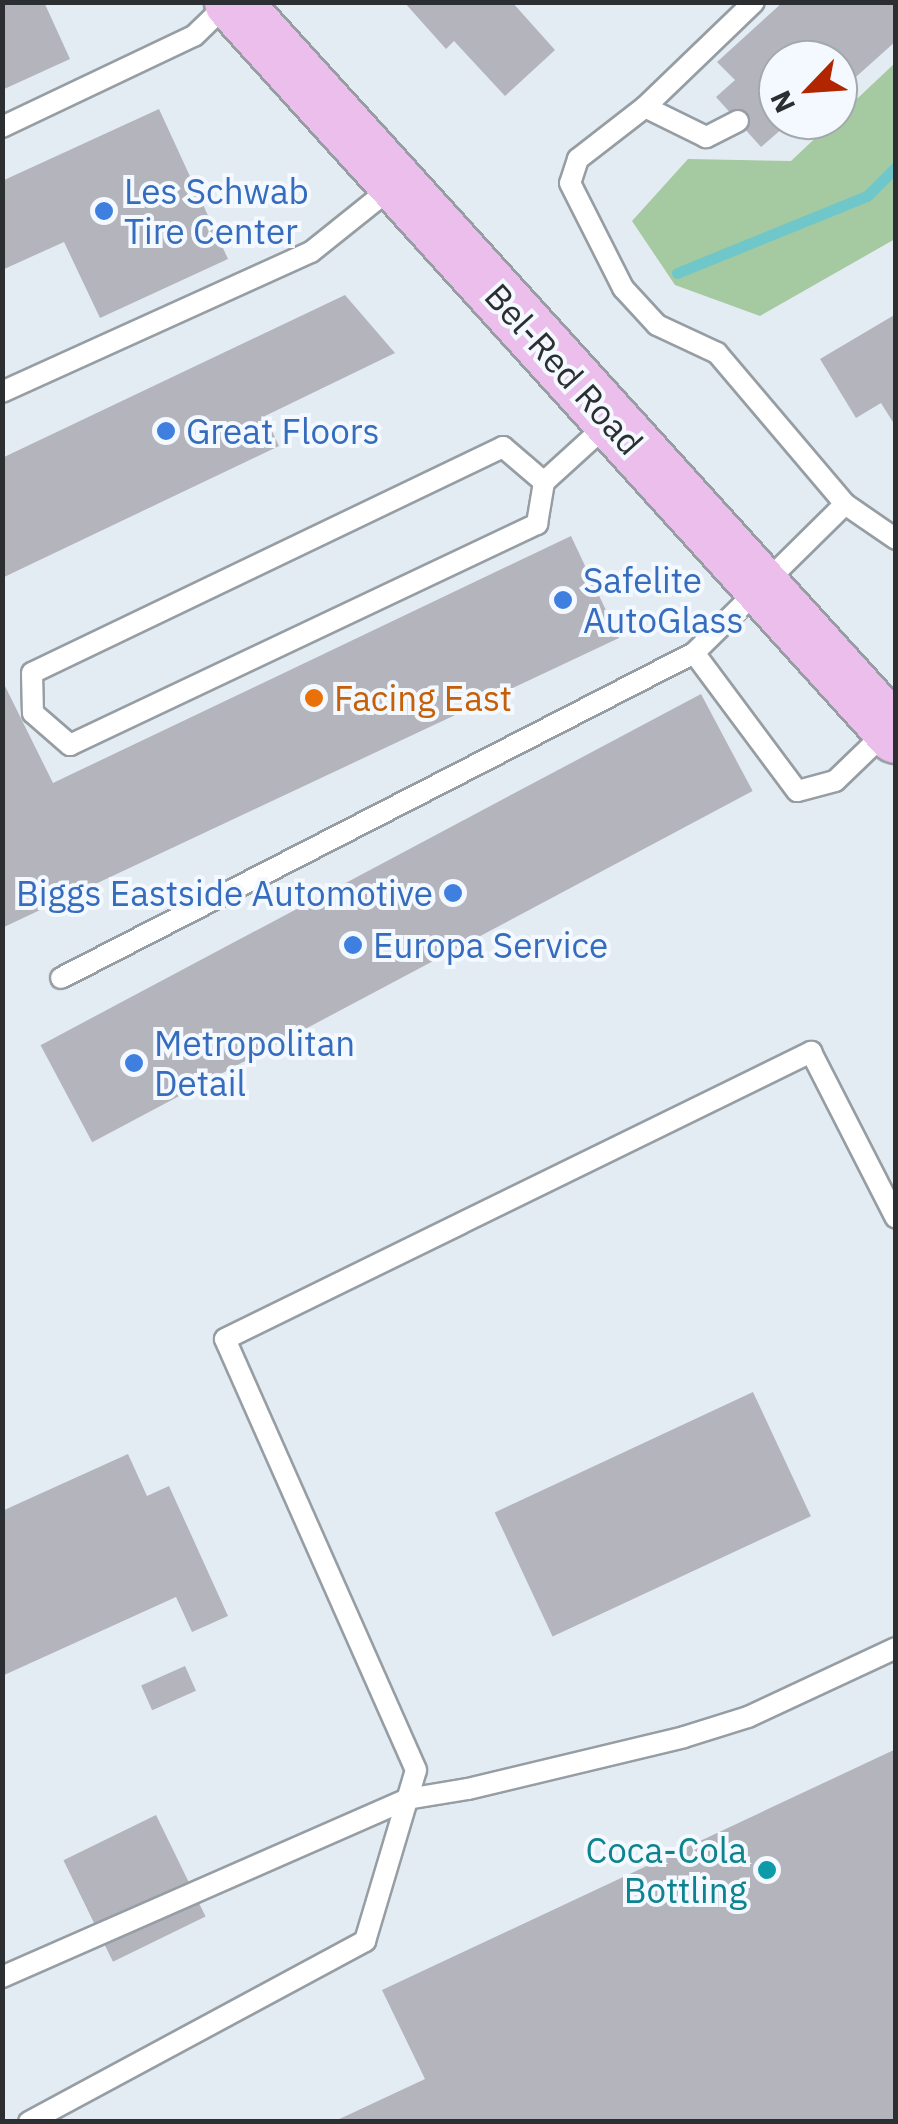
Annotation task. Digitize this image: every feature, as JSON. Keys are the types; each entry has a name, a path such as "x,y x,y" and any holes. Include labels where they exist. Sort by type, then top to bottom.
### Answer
{"main road":[{"name":"Bel-Red Road","path":"231,2 892,732"}],"lane":[{"path":"2,127 194,36 231,2"},
{"path":"754,2 646,106 578,160 570,183 623,288 658,324 716,353 844,504 896,539"},
{"path":"646,106 706,137 738,121"},
{"path":"2,392 310,252 396,184"},
{"path":"544,482 503,447 32,674 33,712 70,745 536,524 544,482 611,421"},
{"path":"60,978 694,654 844,504"},
{"path":"694,654 797,791 835,782 892,732"},
{"path":"29,2122 365,1941 416,1770 225,1339 811,1052 896,1218"},
{"path":"2,1976 407,1799 468,1789 684,1737 748,1717 896,1648"}],"green space":[{"path":"895,63 895,239 760,316 675,285 632,221 688,159 791,161 813,140 858,140 858,98"}],"building":[{"path":"2,2 44,2 70,59 2,90"},
{"path":"404,2 512,2 555,50 505,96 454,41 446,49"},
{"path":"783,2 896,2 896,41 858,75 858,40 758,40 758,140 769,140 761,147 716,97 735,80 717,62"},
{"name":"Les Schwab Tire Center","path":"159,109 228,259 100,318 64,242 2,270 2,181"},
{"name":"Great Floors","path":"345,295 395,353 265,416 279,446 2,578 2,458"},
{"path":"896,314 896,427 881,403 856,418 820,359"},
{"path":"571,536 619,638 4,927 2,680 53,783"},
{"path":"701,694 753,791 92,1142 41,1045"},
{"path":"753,1392 811,1516 553,1637 495,1512"},
{"path":"128,1454 147,1496 169,1486 228,1616 192,1632 176,1597 2,1676 2,1511"},
{"path":"185,1666 196,1691 152,1710 141,1686"},
{"name":"Coca-Cola Bottling","path":"896,1749 896,2122 333,2122 425,2079 382,1990"},
{"path":"156,1815 206,1917 113,1962 63,1860"}],"waterway":[{"path":"677,273 867,196 896,167"}],"place":[{"name":"Les Schwab Tire Center","path":"104,211"},
{"name":"Great Floors","path":"166,431"},
{"name":"Safelite AutoGlass","path":"563,600"},
{"name":"Facing East","path":"314,698"},
{"name":"Biggs Eastside Automotive","path":"453,893"},
{"name":"Europa Service","path":"353,945"},
{"name":"Metropolitan Detail","path":"134,1063"},
{"name":"Coca-Cola Bottling","path":"767,1870"}]}
